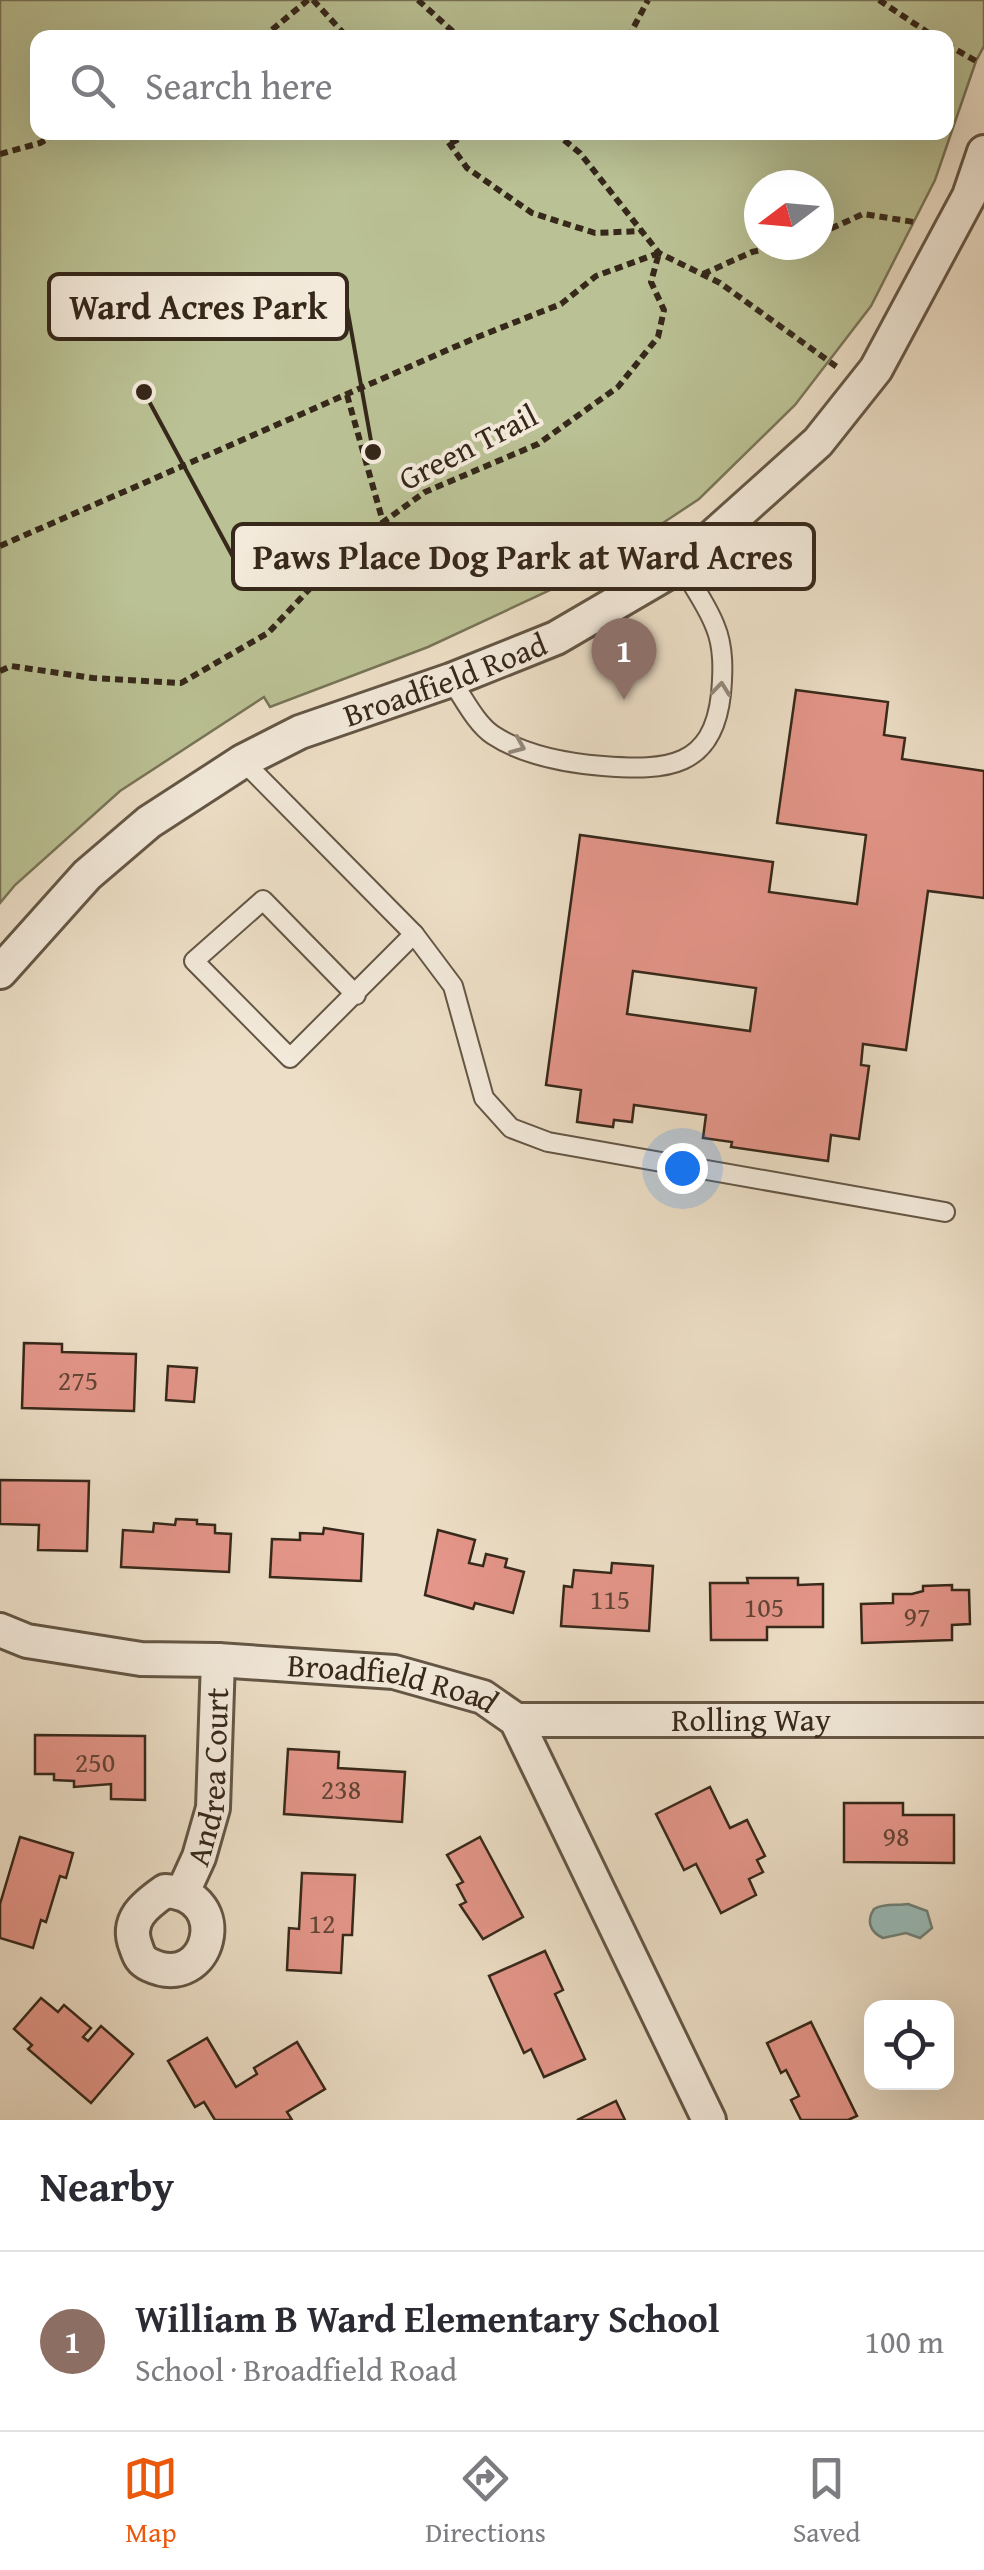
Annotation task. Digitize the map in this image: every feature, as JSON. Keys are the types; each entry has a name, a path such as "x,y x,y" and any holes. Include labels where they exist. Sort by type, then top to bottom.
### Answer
{"street":[{"name":"Broadfield Road","path":"0,972 87,874 149,822 243,761 300,732 451,680 556,638 681,566 818,442 876,369 969,196 984,152"},
{"name":"Broadfield Road","path":"0,1630 27,1642 141,1659 394,1672 483,1697 516,1720 709,2120"},
{"name":"Andrea Court","path":"183,1892 199,1858 212,1808 218,1660"},
{"name":"Rolling Way","path":"516,1720 984,1720"}],"lane":[{"path":"451,680 489,733 520,749 570,763 624,768 672,765 694,754 713,734 724,668 716,628 681,566"},
{"path":"243,761 414,934 453,986 484,1098 511,1128 548,1142 946,1212"},
{"path":"356,995 262,900 194,961 290,1058 356,995 414,934"}],"path":[{"path":"272,30 310,0 340,30"},
{"path":"418,0 451,30"},
{"path":"632,30 648,0"},
{"path":"880,0 924,30"},
{"path":"954,48 976,60"},
{"path":"0,154 45,140"},
{"path":"448,140 468,168 532,213 595,233 642,231"},
{"path":"451,143 457,140"},
{"path":"564,140 580,153 659,252 720,283 863,384"},
{"path":"834,227 863,214 914,222"},
{"path":"0,546 561,304 596,276 659,252"},
{"name":"Green Trail","path":"0,672 10,666 94,678 181,683 268,633 350,546 425,492 538,444 618,387 658,337 664,310 652,282 659,252"},
{"path":"702,274 744,256"},
{"path":"347,395 383,522"}],"green space":[{"path":"0,0 984,0 984,46 954,125 954,30 30,30 30,140 949,140 935,180 871,306 795,405 699,499 589,572 428,647 270,707 264,697 120,791 0,903"}],"water":[{"path":"908,1904 927,1911 932,1928 920,1938 906,1933 883,1938 872,1929 870,1918 874,1909"}],"building":[{"path":"796,690 888,702 884,735 905,738 902,759 984,771 984,898 928,891 906,1050 863,1044 861,1065 869,1066 859,1139 831,1135 828,1161 731,1147 732,1142 703,1138 706,1115 634,1105 632,1122 614,1120 613,1127 577,1122 581,1090 546,1085 580,835 773,862 769,892 857,904 866,835 777,823","holes":["633,971 756,988 750,1031 627,1014"]},
{"path":"24,1343 62,1344 62,1352 136,1354 134,1411 22,1408"},
{"path":"168,1366 197,1368 194,1402 166,1400"},
{"path":"0,1480 89,1481 87,1551 38,1550 39,1525 0,1524"},
{"path":"176,1519 197,1520 197,1524 215,1525 215,1533 231,1534 229,1572 121,1567 123,1530 153,1532 154,1523 175,1525"},
{"path":"324,1528 363,1534 361,1581 270,1577 272,1539 300,1540 300,1533 323,1534"},
{"path":"438,1530 475,1540 469,1563 483,1566 486,1554 507,1559 505,1567 524,1572 513,1613 475,1603 473,1609 425,1595"},
{"path":"612,1563 653,1566 649,1631 561,1626 564,1586 572,1587 574,1570 611,1573"},
{"path":"747,1578 798,1578 798,1585 823,1584 823,1627 767,1627 767,1640 711,1640 710,1583 748,1583"},
{"path":"952,1585 952,1590 969,1590 970,1624 952,1625 952,1640 862,1643 861,1604 893,1603 893,1594 912,1594 923,1591 923,1586"},
{"path":"35,1735 145,1736 145,1800 111,1799 111,1784 74,1787 74,1781 54,1780 54,1774 35,1774"},
{"path":"288,1749 339,1752 338,1768 405,1772 402,1822 284,1814"},
{"path":"710,1787 730,1828 747,1820 765,1856 757,1860 763,1872 749,1879 756,1895 721,1913 696,1864 684,1870 656,1814"},
{"path":"844,1803 903,1803 903,1815 954,1815 954,1863 844,1862"},
{"path":"20,1837 73,1853 66,1878 60,1876 46,1922 41,1920 33,1948 0,1938 0,1904"},
{"path":"480,1837 523,1917 483,1939 460,1905 466,1902 457,1885 463,1882 447,1855"},
{"path":"302,1873 355,1875 352,1935 343,1935 341,1973 287,1970 289,1928 299,1929"},
{"path":"545,1951 563,1990 555,1994 585,2059 544,2077 531,2049 524,2053 489,1976"},
{"path":"41,1998 58,2012 64,2005 91,2028 83,2037 88,2041 101,2026 133,2054 91,2103 28,2049 32,2045 14,2029"},
{"path":"811,2022 857,2116 848,2120 801,2120 791,2100 799,2096 786,2070 781,2073 767,2043"},
{"path":"207,2038 236,2087 257,2074 254,2068 297,2042 325,2089 287,2112 292,2120 215,2120 204,2102 195,2107 168,2061"},
{"path":"616,2101 625,2120 577,2120"}],"place":[{"name":"Paws Place Dog Park at Ward Acres","path":"144,392"},
{"name":"Ward Acres Park","path":"373,452"},
{"name":"William B Ward Elementary School","path":"624,700"}]}
